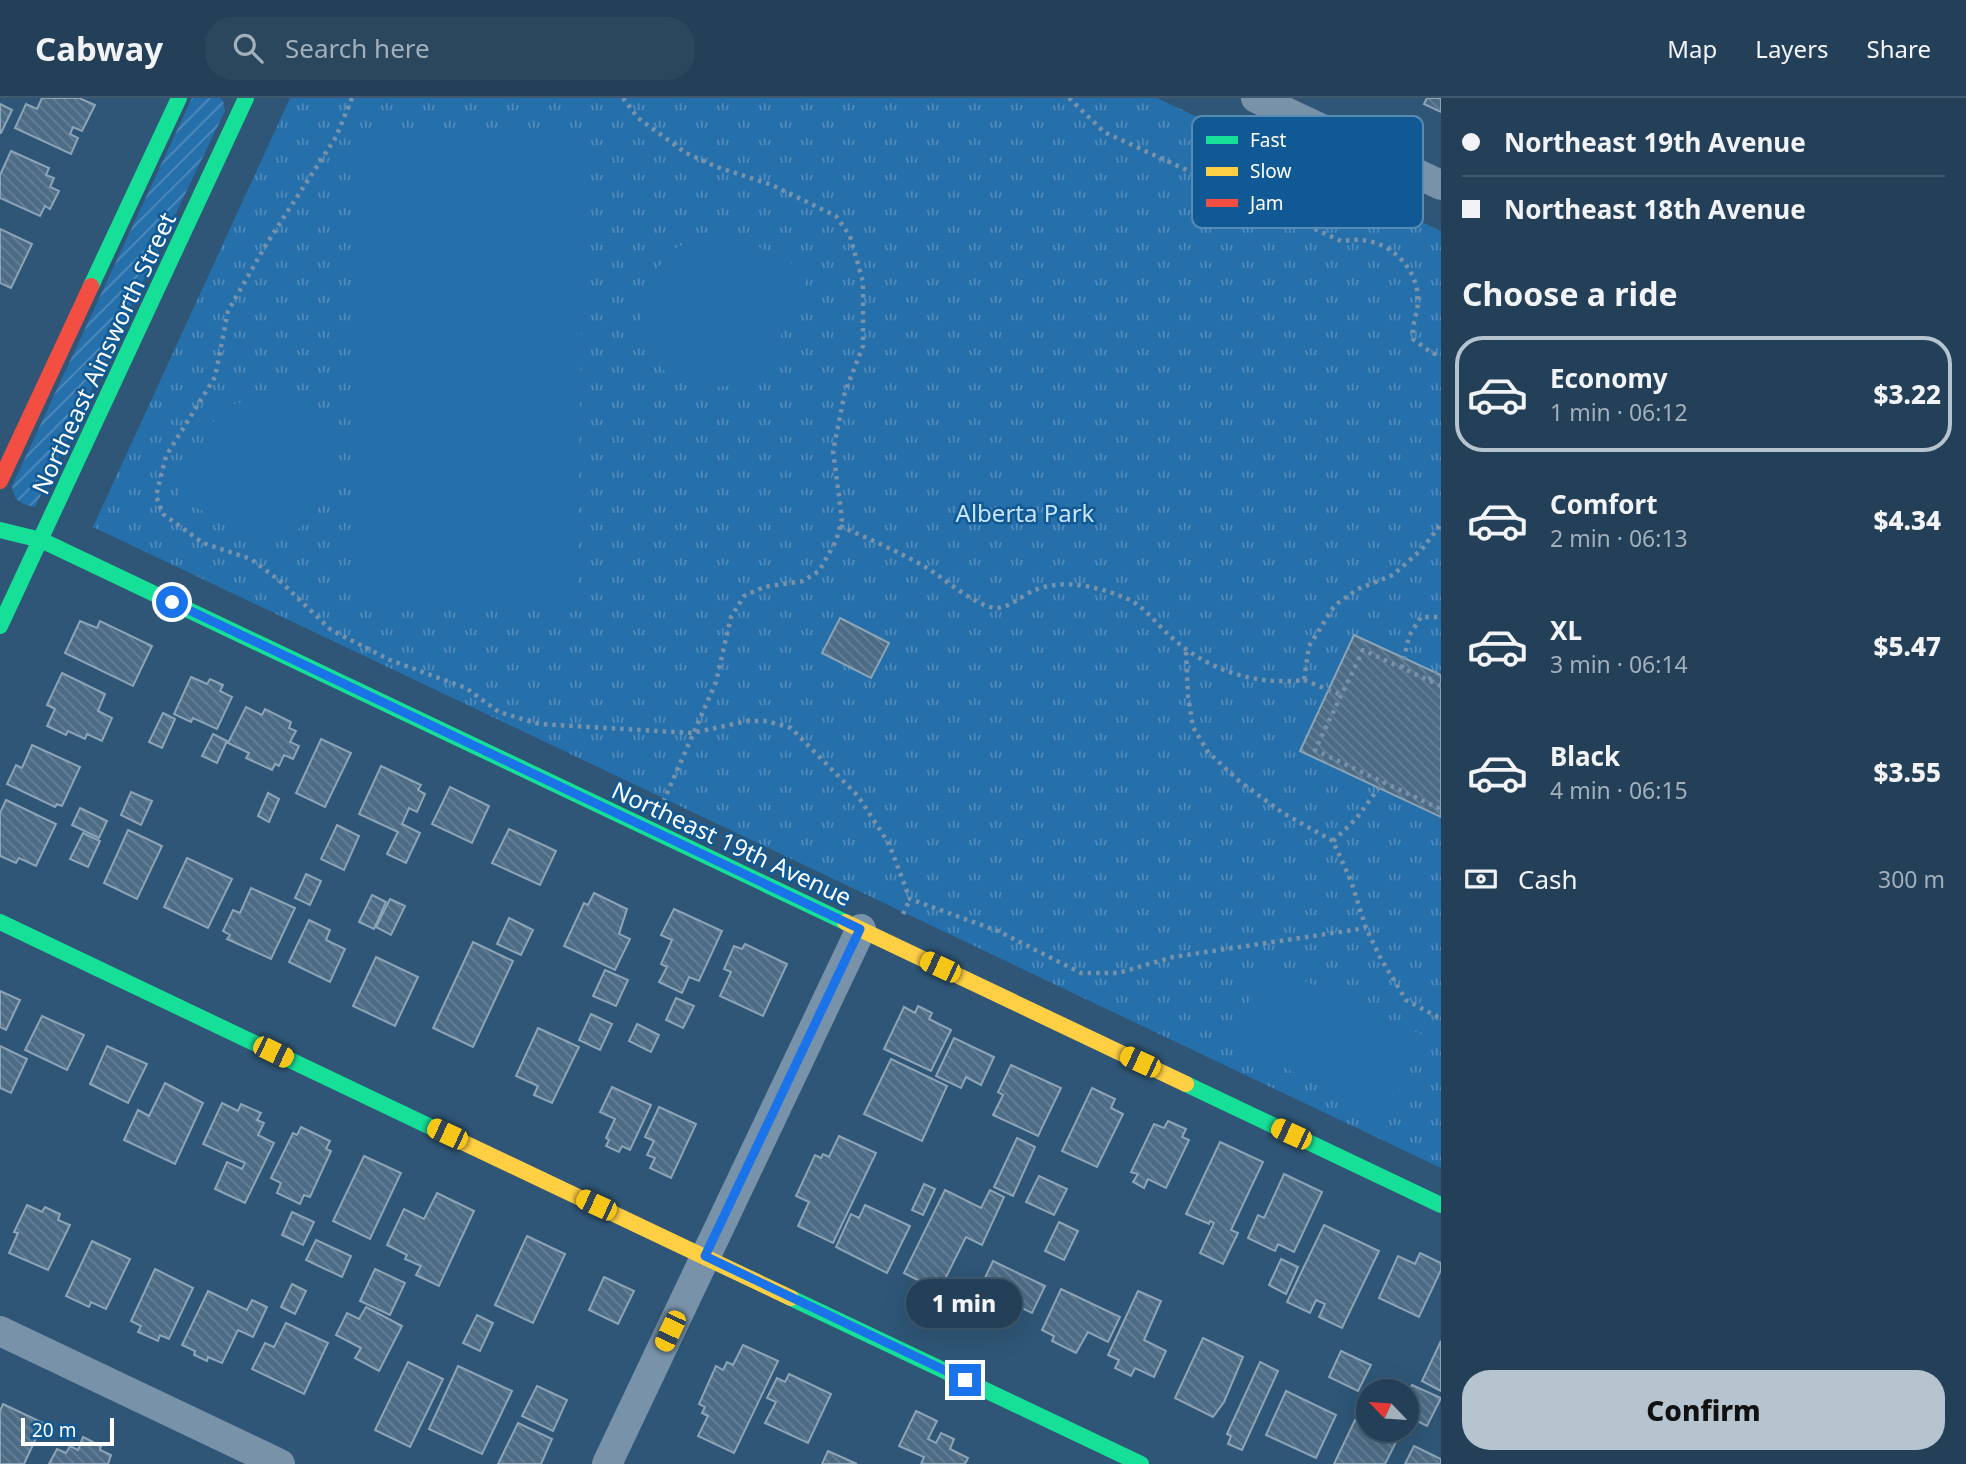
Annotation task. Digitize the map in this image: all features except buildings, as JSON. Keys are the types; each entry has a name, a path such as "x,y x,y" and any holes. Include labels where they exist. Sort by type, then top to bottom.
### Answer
{"street":[{"name":"Northeast Ainsworth Street","path":"0,481 179,98"},
{"name":"Northeast Ainsworth Street","path":"0,626 246,98"},
{"path":"1256,98 1291,105 1312,116"},
{"path":"1423,175 1441,185"},
{"name":"Northeast 19th Avenue","path":"0,530 41,540 1441,1205"},
{"path":"0,922 1141,1464"},
{"path":"607,1464 860,929"},
{"path":"0,1331 279,1464"}],"path":[{"path":"352,98 336,137 267,243 228,312 215,377 166,456 156,496 163,514 203,543 251,559 281,581 331,630 390,660 466,688 499,712 539,724 692,733 748,721 767,721 791,728 858,796 889,844 910,899 998,931 1081,973 1118,973 1172,957 1366,928"},
{"path":"623,98 638,118 686,153 717,167 772,185 836,216 850,236 863,282 863,346 845,392 833,451 842,519 836,541 819,571 803,581 764,587 744,596 731,617 716,682 652,830"},
{"path":"1069,98 1104,132 1192,172"},
{"path":"1312,228 1341,242 1370,241 1381,244 1396,254 1410,272 1417,289 1417,309 1411,329 1413,338 1432,353 1441,356"},
{"path":"1304,680 1309,646 1335,605 1358,589 1393,575 1422,549 1441,524"},
{"path":"840,526 926,567 973,599 996,608 1009,605 1034,590 1052,585 1080,584 1131,600 1186,651 1219,670 1279,683 1304,680 1341,695"},
{"path":"1402,668 1409,636 1421,617 1441,617"},
{"path":"1441,686 1363,650 1315,750 1438,808 1441,801"},
{"path":"1186,651 1188,696 1193,727 1208,752 1240,781 1283,813 1333,841 1351,881 1366,928 1381,959 1406,1000 1441,1019"},
{"path":"1429,680 1441,667"},
{"path":"1333,841 1356,820 1382,782"}],"green space":[{"path":"192,98 220,98 225,111 35,507 25,505 16,498 12,486"},
{"name":"Alberta Park","path":"290,98 1157,98 1195,116 1192,116 1192,228 1423,228 1423,223 1441,231 1441,1168 93,527"},
{"path":"358,130 584,133 577,607 351,605"},
{"path":"724,229 810,273 767,364 755,375 730,385 704,389 683,383 662,369 646,345 641,318 642,292 673,250 696,237"},
{"path":"274,396 303,406 318,416 328,427 336,454 331,481 318,508 301,527 274,544 177,499 220,408"},
{"path":"1268,964 1424,1036 1387,1116 1231,1043"}],"traffic: fast":[{"path":"91,286 179,98"},
{"path":"0,626 246,98"},
{"path":"0,530 41,540 845,922"},
{"path":"0,922 437,1130"},
{"path":"1186,1084 1441,1205"},
{"path":"791,1298 1141,1464"}],"traffic: slow":[{"path":"845,922 1186,1084"},
{"path":"437,1130 791,1298"}],"traffic: jam":[{"path":"0,481 91,286"}],"route":[{"path":"172,602 860,929 705,1256 965,1380"}]}
